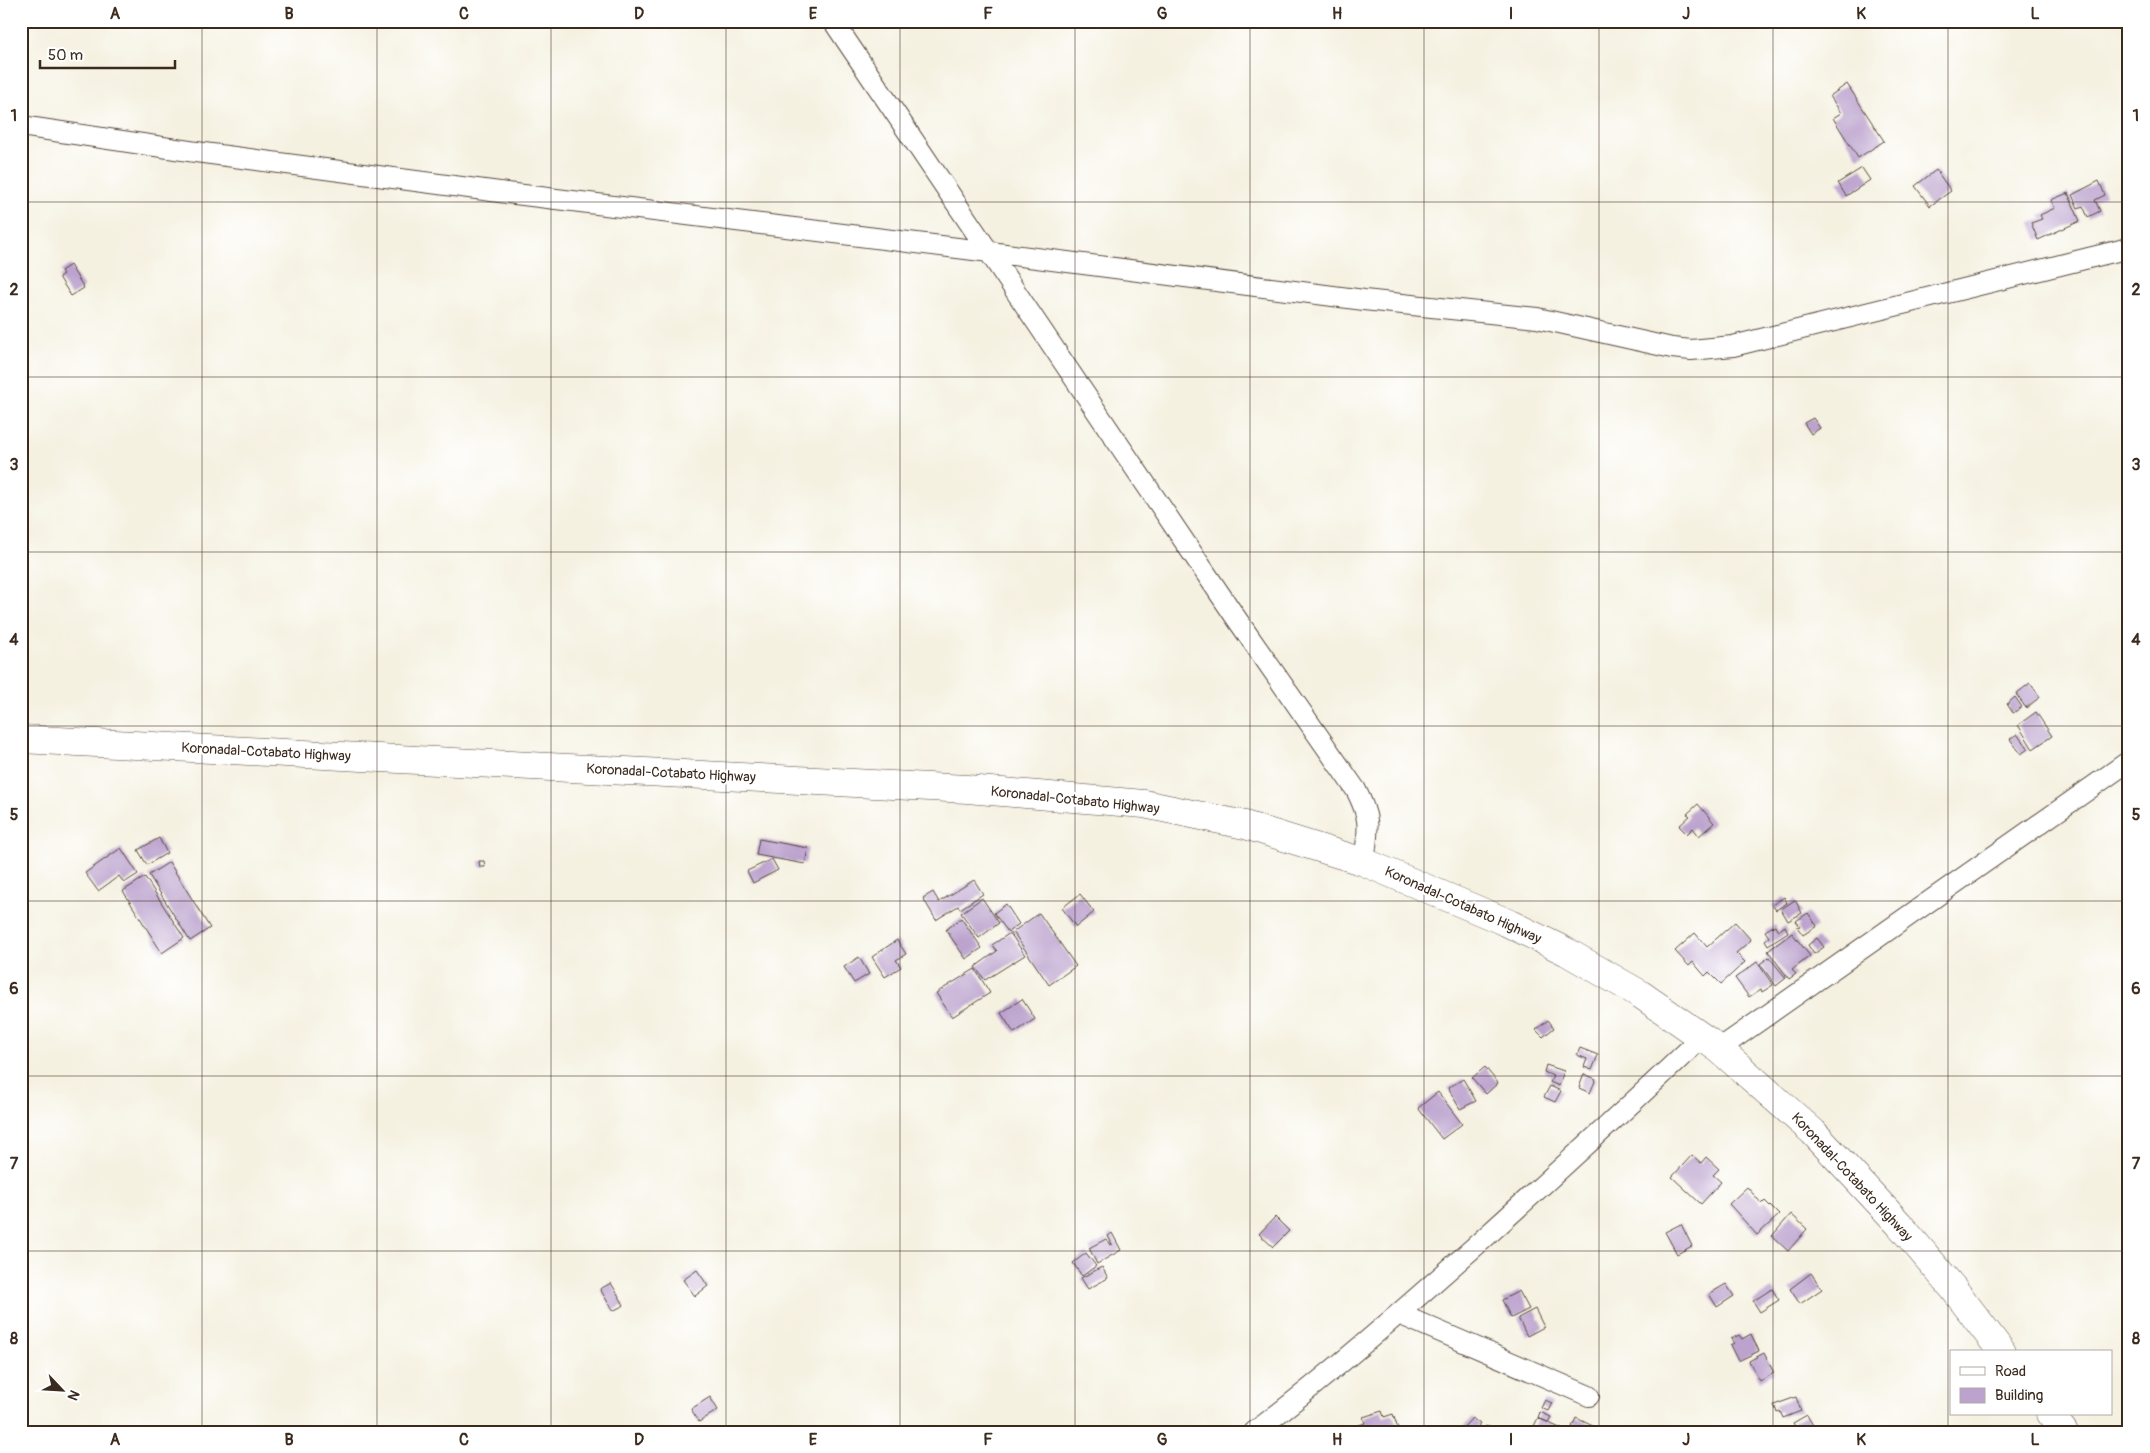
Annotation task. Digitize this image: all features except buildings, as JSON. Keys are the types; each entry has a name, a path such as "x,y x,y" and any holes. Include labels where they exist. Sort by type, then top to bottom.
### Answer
{"highway":[{"name":"Koronadal-Cotabato Highway","path":"21,739 967,789 1144,804 1245,824 1364,862 1506,922 1567,952 1640,994 1711,1043 1813,1132 1899,1224 1953,1288 2000,1350"},
{"path":"2052,1416 2064,1432"}],"street":[{"path":"833,21 1234,615 1356,790 1366,809 1368,822 1364,862"},
{"path":"21,126 478,190 990,252 1364,300 1536,318 1672,348 1692,350 1733,346 2129,248"},
{"path":"1254,1432 1340,1364 1399,1314 1618,1118 1711,1043 2129,761"},
{"path":"1399,1314 1589,1396"}]}
